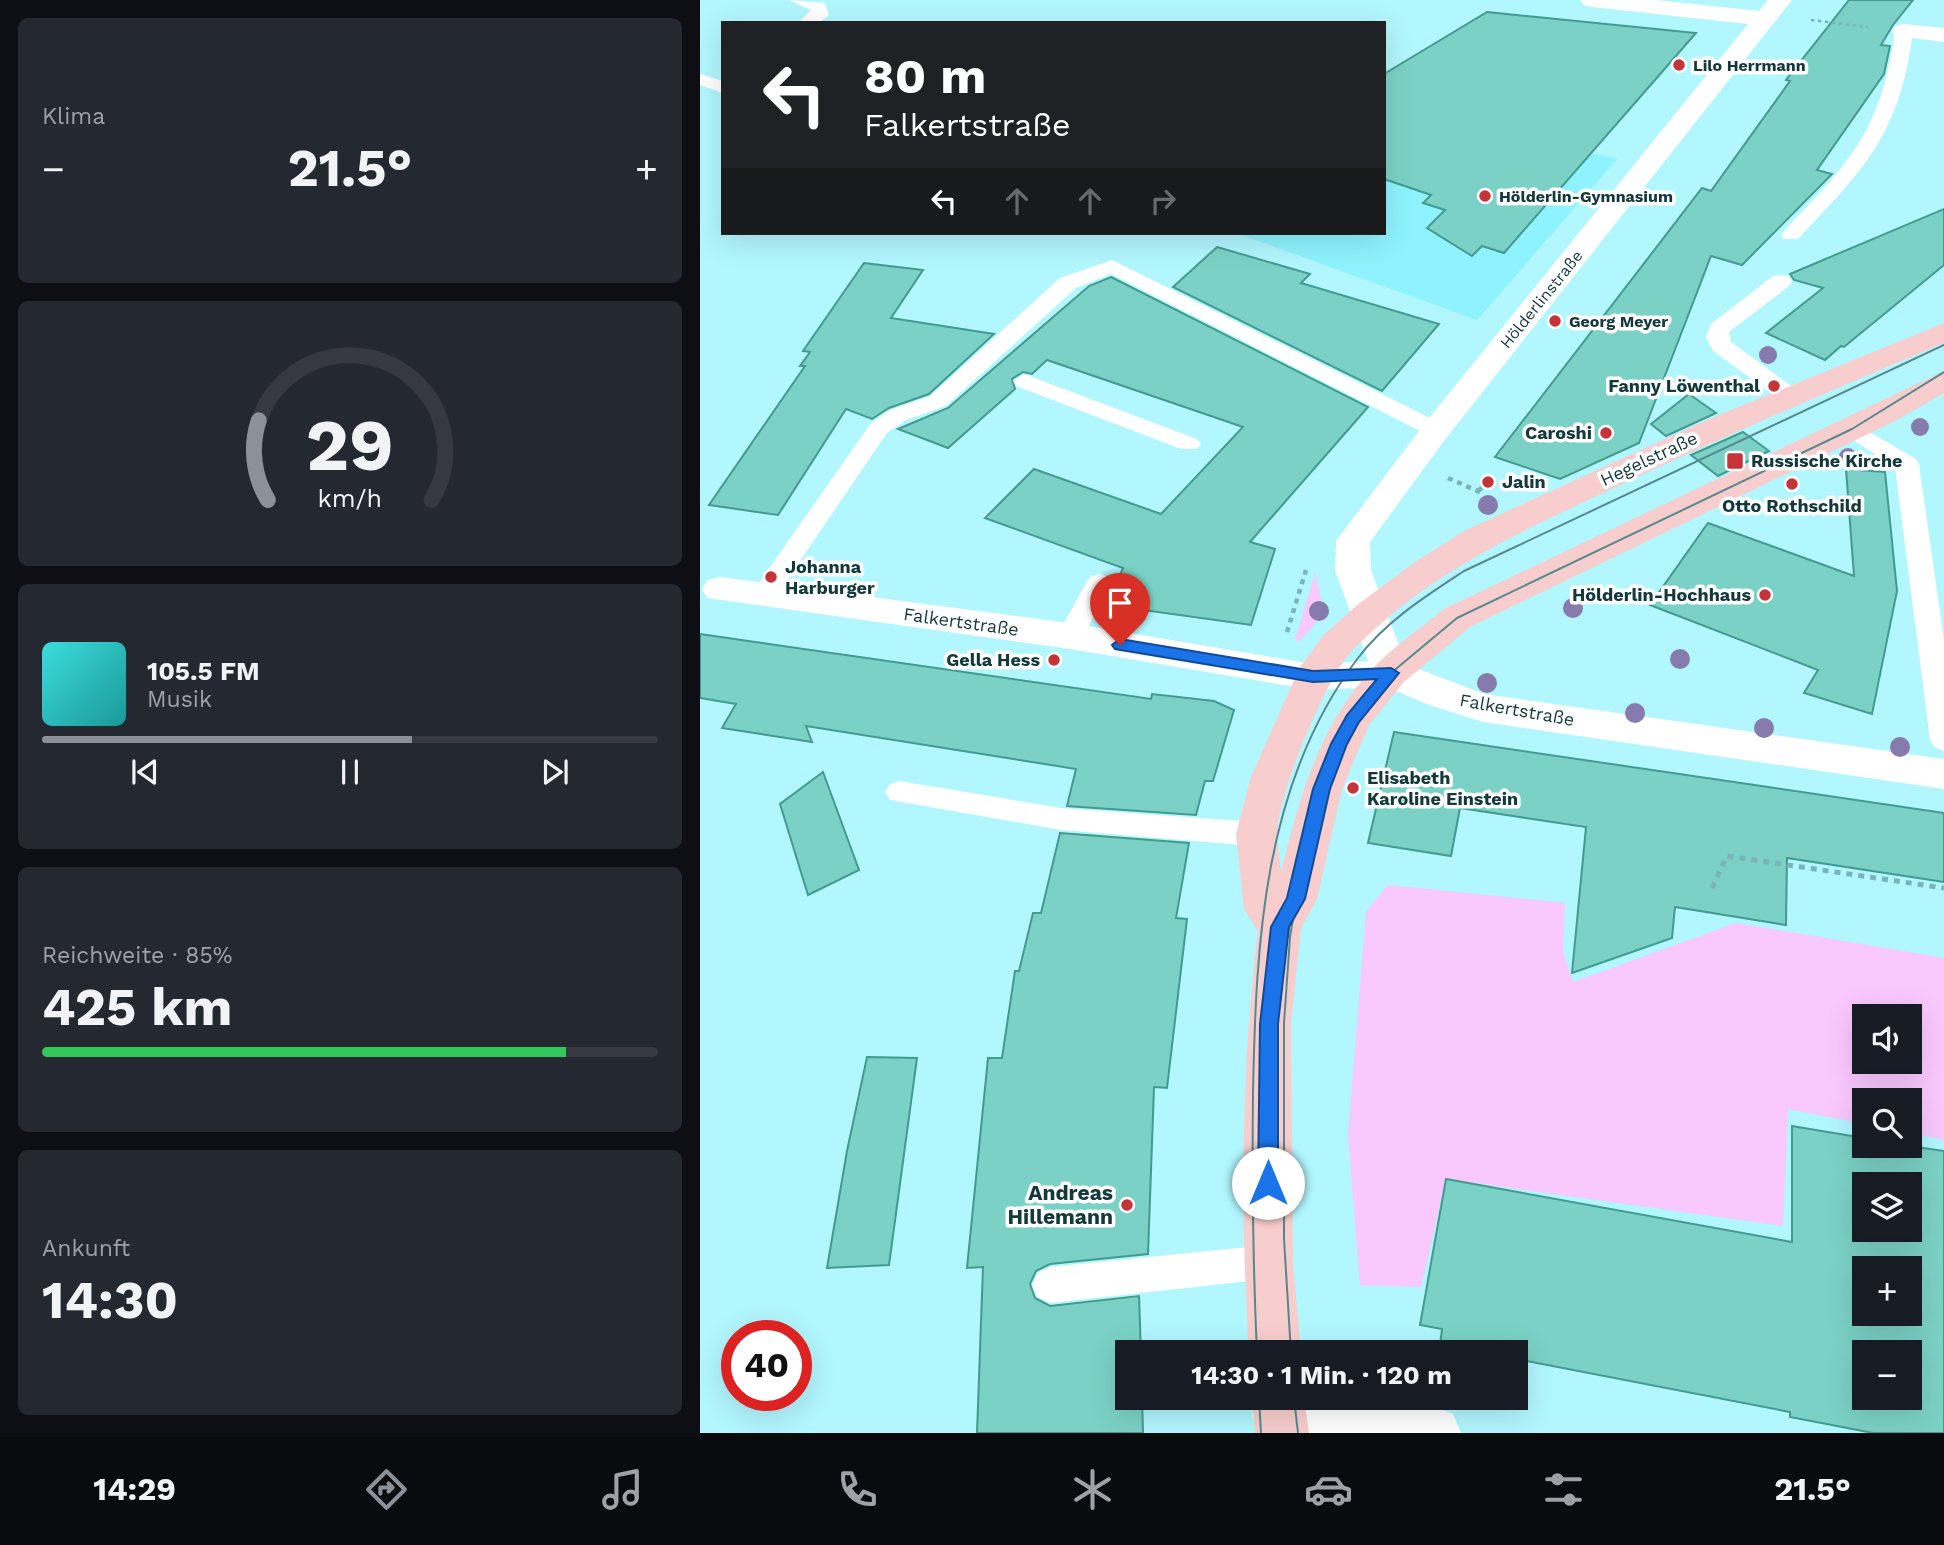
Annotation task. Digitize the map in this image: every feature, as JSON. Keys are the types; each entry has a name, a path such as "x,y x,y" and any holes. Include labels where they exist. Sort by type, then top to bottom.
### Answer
{"street":[{"path":"1592,0 1773,10"},
{"name":"Hölderlinstraße","path":"1391,673 1353,570 1353,541 1436,430 1773,10"},
{"path":"1904,31 1944,36"},
{"name":"Hegelstraße","path":"1369,615 1425,572 1476,539 1790,396 1944,332"},
{"path":"1274,1340 1268,1262 1269,1024 1280,927 1296,899 1322,789 1339,744 1353,719 1391,673 1457,618 1886,413 1944,380"},
{"name":"Falkertstraße","path":"720,589 1070,636 1313,677 1391,673 1442,695 1483,708 1944,774"},
{"path":"1280,927 1265,909 1256,834 1271,776 1313,677 1337,644 1369,615"},
{"path":"1280,1416 1354,1418 1434,1433"}],"lane":[{"path":"798,0 818,7 820,16 811,21"},
{"path":"1791,235 1854,167 1883,116 1900,64 1904,31"},
{"path":"700,79 721,87"},
{"path":"763,596 863,447 879,428 898,415 938,401 985,367 1068,283 1112,266 1436,430"},
{"path":"1781,281 1719,329 1717,337 1721,346 1790,396"},
{"path":"1024,381 1189,444"},
{"path":"1852,429 1907,464 1944,740"},
{"path":"1070,636 1099,583"},
{"path":"900,792 1061,819 1206,828 1256,834"},
{"path":"1050,1285 1268,1262"}],"path":[{"path":"1824,22 1904,31"},
{"path":"1447,477 1488,496"},
{"path":"1478,491 1484,486"},
{"path":"1712,888 1727,856 1944,888"}],"shaded area":[{"name":"Hölderlin-Gymnasium","path":"1386,96 1515,135 1617,159 1477,320 1242,235 1386,235"},
{"path":"1315,573 1324,613 1300,641 1295,640"},
{"path":"1388,885 1565,903 1563,952 1573,982 1736,923 1944,958 1944,1140 1922,1136 1922,1088 1852,1088 1852,1122 1788,1109 1783,1226 1446,1179 1421,1287 1360,1285 1348,1134 1366,912"}],"building":[{"path":"1849,0 1913,0 1881,45 1890,46 1884,74 1817,170 1832,174 1742,265 1711,256 1639,443 1560,479 1495,457 1702,188 1711,191 1790,81 1786,80"},
{"path":"1487,12 1696,33 1504,253 1482,246 1472,256 1427,228 1445,210 1423,203 1431,195 1386,180 1386,73"},
{"path":"1944,209 1944,265 1844,347 1841,346 1825,360 1766,333 1823,288 1794,280 1790,274"},
{"path":"1217,247 1310,274 1301,283 1439,324 1382,391 1173,287"},
{"path":"864,263 923,270 891,318 994,334 929,394 889,408 872,419 846,409 778,515 709,505 805,366 800,366 810,352 803,351"},
{"path":"1111,277 1368,407 1250,542 1275,549 1251,625 1107,605 1123,568 985,518 1034,469 1161,514 1243,427 1047,360 1032,374 1023,372 1012,379 1015,389 948,448 898,429 948,408 1089,286"},
{"path":"1689,394 1716,413 1666,436 1651,424"},
{"path":"1743,432 1769,451 1718,476 1691,455"},
{"name":"Hölderlin-Hochhaus","path":"1846,469 1885,472 1897,591 1872,714 1804,693 1818,670 1650,605 1708,523 1854,576"},
{"path":"700,634 1151,699 1152,694 1214,701 1234,710 1213,781 1205,781 1196,815 1067,806 1076,769 806,726 812,742 722,728 736,704 700,698"},
{"path":"1394,732 1944,813 1944,882 1787,858 1786,925 1675,907 1672,938 1572,973 1586,827 1460,808 1451,856 1368,843"},
{"path":"823,772 859,870 808,895 780,804"},
{"path":"1060,833 1189,843 1176,918 1187,919 1167,1088 1154,1087 1148,1254 1050,1264 1036,1271 1030,1284 1035,1298 1050,1306 1139,1296 1141,1340 1115,1340 1115,1410 1142,1410 1143,1433 977,1433 983,1267 967,1268 988,1058 1002,1058 1015,971 1019,971 1033,913 1041,913"},
{"path":"867,1057 917,1058 889,1265 827,1268 847,1151"},
{"path":"1792,1126 1852,1136 1852,1158 1922,1158 1922,1148 1944,1151 1944,1433 1873,1433 1790,1417 1790,1412 1528,1361 1528,1340 1441,1340 1442,1329 1420,1325 1446,1179 1792,1242"}],"tram line":[{"path":"1257,1340 1253,1093 1262,922 1284,811 1302,757 1326,706 1358,658 1394,621 1464,571 1944,345"},
{"path":"1290,1340 1284,1239 1284,1023 1290,937 1306,840 1329,768 1353,719 1391,673 1457,618 1852,429 1944,372"},
{"path":"1260,1410 1261,1433"},
{"path":"1295,1410 1298,1433"}],"place":[{"name":"Lilo Herrmann","path":"1679,65"},
{"name":"Hölderlin-Gymnasium","path":"1485,196"},
{"name":"Georg Meyer","path":"1555,321"},
{"name":"Fanny Löwenthal","path":"1774,386"},
{"name":"Caroshi","path":"1606,433"},
{"name":"Russische Kirche","path":"1735,461"},
{"name":"Jalin","path":"1488,482"},
{"name":"Otto Rothschild","path":"1792,484"},
{"name":"Johanna Harburger","path":"771,577"},
{"name":"Hölderlin-Hochhaus","path":"1765,595"},
{"name":"Gella Hess","path":"1054,660"},
{"name":"Elisabeth Karoline Einstein","path":"1353,788"},
{"name":"Andreas Hillemann","path":"1127,1205"}],"route":[{"path":"1120,645 1313,677 1391,673 1353,719 1339,744 1322,789 1306,846 1296,899 1280,927 1269,1024 1268,1183"}]}
